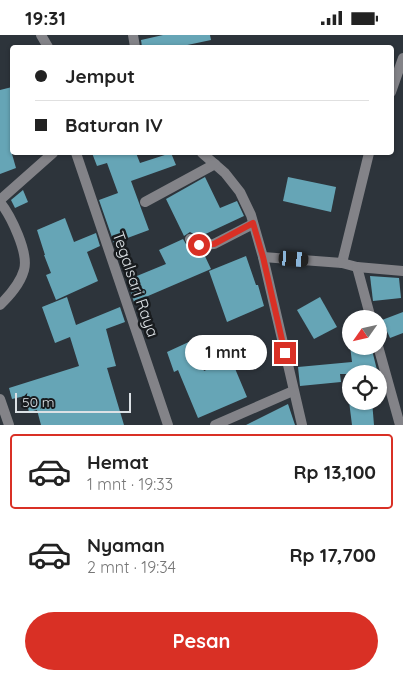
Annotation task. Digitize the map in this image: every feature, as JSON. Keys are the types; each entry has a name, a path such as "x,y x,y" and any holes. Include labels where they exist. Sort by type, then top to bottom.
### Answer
{"street":[{"path":"394,84 403,58"},
{"path":"0,305 20,282 25,268 24,253 16,229 0,201 51,155"},
{"name":"Tegalsari Raya","path":"77,155 168,425"},
{"path":"204,155 225,173 240,192 253,223 263,257 302,425"},
{"path":"342,263 369,155"},
{"path":"145,203 215,164"},
{"path":"190,239 199,245 214,244 253,223"},
{"path":"263,257 342,263 357,267 403,271"},
{"path":"357,267 369,310"},
{"path":"381,355 400,425"},
{"path":"215,425 293,391"},
{"path":"0,399 9,425"}],"building":[{"path":"163,35 210,35 211,40 187,45 142,45 141,40"},
{"path":"10,88 10,155 12,155 16,168 0,174 0,90"},
{"path":"93,155 137,155 140,163 165,155 172,155 176,165 131,181 149,230 114,243 99,200 118,193 107,163 97,166"},
{"path":"205,177 220,208 237,201 244,216 199,237 190,232 184,236 166,199"},
{"path":"288,177 336,187 331,212 283,201"},
{"path":"23,190 28,202 15,208 11,200"},
{"path":"65,218 74,242 96,233 100,246 87,252 98,281 56,300 46,275 51,273 37,230"},
{"path":"183,239 195,251 203,252 211,269 134,302 129,287 134,285 132,278 166,264 159,250"},
{"path":"246,256 264,306 227,322 209,271"},
{"path":"370,276 399,278 401,298 373,301"},
{"path":"67,297 76,325 120,307 125,322 106,329 116,366 107,368 124,425 41,425 37,410 29,412 25,396 12,399 9,388 79,366 70,337 55,343 42,307"},
{"path":"320,297 337,327 314,339 297,310"},
{"path":"403,312 403,333 390,338 388,334 388,318"},
{"path":"193,340 204,371 231,359 247,397 198,418 178,370 174,372 167,352"},
{"path":"351,355 373,355 376,365 342,365 341,382 300,386 298,367 352,362"},
{"path":"288,404 295,425 246,425"},
{"path":"350,410 373,410 374,425 352,425"}],"route":[{"path":"199,245 214,244 253,223 263,257 285,353"}]}
